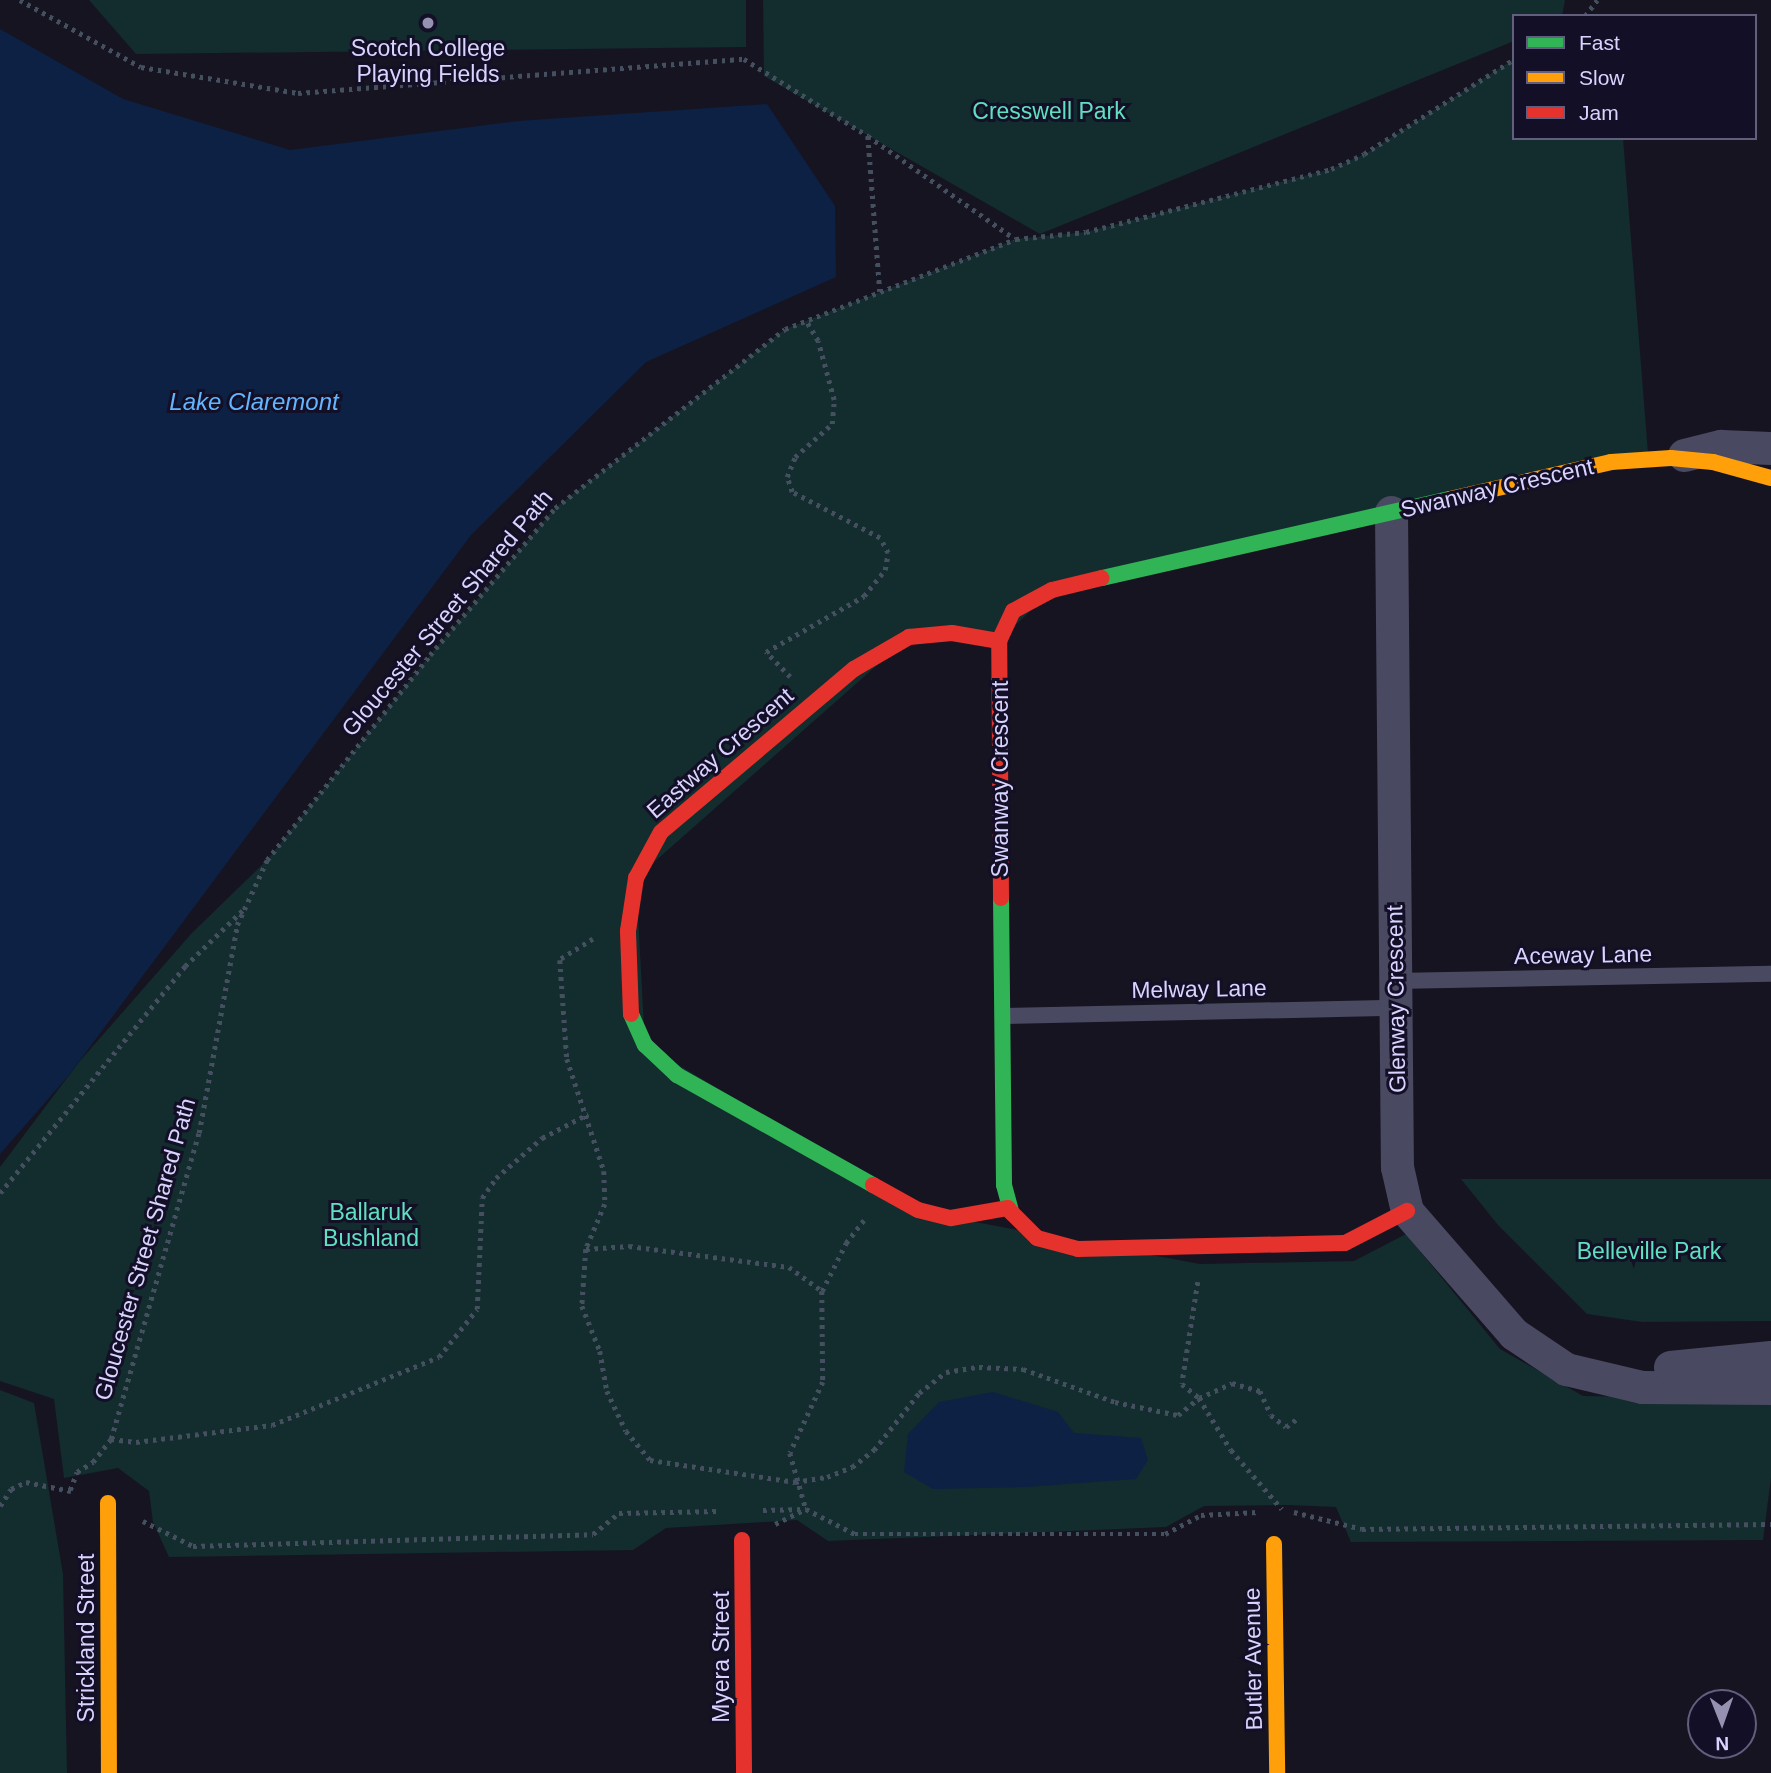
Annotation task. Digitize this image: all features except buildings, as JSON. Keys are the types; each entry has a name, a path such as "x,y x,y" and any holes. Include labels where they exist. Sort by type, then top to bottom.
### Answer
{"street":[{"name":"Swanway Crescent","path":"1671,458 1721,446 1771,448"},
{"name":"Swanway Crescent","path":"1008,1208 1004,1185 999,642 1013,611 1052,590 1611,462 1671,458 1713,462 1771,478"},
{"name":"Glenway Crescent","path":"1391,512 1397,1167 1407,1211 1514,1334 1566,1370 1613,1378 1642,1387 1771,1388"},
{"name":"Eastway Crescent","path":"999,642 952,633 909,637 854,669 661,832 636,877 628,931 629,1007 645,1045 677,1075 887,1190 918,1210 951,1218 1008,1208"},
{"path":"1008,1208 1037,1238 1078,1249 1345,1243 1407,1211"},
{"name":"Glenway Crescent","path":"1613,1378 1640,1370 1771,1357"},
{"name":"Strickland Street","path":"108,1503 108,1773"},
{"name":"Myera Street","path":"742,1540 744,1773"},
{"name":"Butler Avenue","path":"1274,1544 1277,1773"}],"lane":[{"name":"Aceway Lane","path":"1396,994 1771,974"},
{"name":"Melway Lane","path":"1002,1016 1396,994"}],"path":[{"path":"20,0 141,67 298,93 744,60 868,136 1016,239"},
{"name":"Gloucester Street Shared Path","path":"0,1506 11,1489 26,1482 70,1490 77,1472 93,1462 111,1439 200,1133 237,925 267,860 430,655 555,508 785,329 1016,239 1086,232 1331,169 1364,154 1512,60"},
{"path":"868,136 880,292"},
{"path":"766,652 864,596 885,570 888,553 880,538 792,492 787,477 795,457 832,424 834,400 818,341 806,321"},
{"path":"0,1193 186,967 245,908"},
{"path":"559,960 567,1059 588,1114 604,1171 605,1204 586,1249 582,1306 600,1351 607,1391 626,1431 650,1460 795,1482 852,1467 874,1450 919,1393 946,1372 979,1367 1023,1369 1115,1402 1178,1415 1199,1398 1232,1383 1260,1391 1271,1415 1286,1427 1298,1418"},
{"path":"111,1439 136,1442 272,1425 439,1357 477,1308 482,1198 496,1178 542,1138 588,1114"},
{"path":"752,1510 806,1509 795,1482 790,1453 823,1382 822,1291 846,1242 887,1190"},
{"path":"586,1249 629,1246 789,1267 822,1291"},
{"path":"1199,1275 1182,1384 1199,1398 1231,1450 1283,1511 1274,1544"},
{"path":"108,1503 193,1546 593,1534 618,1513 725,1511"}],"green space":[{"name":"Scotch College Playing Fields","path":"89,0 746,0 746,47 136,54"},
{"name":"Cresswell Park","path":"763,0 1565,0 1562,14 1512,14 1512,42 1040,234 764,76"},
{"name":"Ballaruk Bushland","path":"1512,60 1512,140 1623,140 1648,453 1052,590 999,641 909,637 636,878 645,1045 927,1213 1200,1264 1354,1261 1406,1234 1500,1349 1583,1396 1771,1399 1771,1478 1763,1540 1351,1542 1336,1507 1287,1505 1204,1506 1166,1527 828,1541 797,1520 666,1528 633,1550 169,1557 153,1522 149,1491 118,1468 64,1478 54,1399 0,1381 0,1167 79,1062 191,934 267,860 430,655 555,508 785,329 1016,239 1086,232 1331,169 1365,154"},
{"name":"Belleville Park","path":"1461,1179 1771,1179 1771,1321 1642,1322 1587,1314 1498,1225"},
{"path":"0,1390 34,1403 63,1574 67,1773 0,1773"}],"water":[{"name":"Lake Claremont","path":"0,29 123,99 290,150 518,121 767,104 835,206 836,277 646,362 471,535 69,1075 0,1154"},
{"path":"993,1392 1058,1412 1074,1433 1141,1438 1148,1460 1136,1479 1027,1487 933,1489 904,1472 908,1434 939,1402"}],"traffic: fast":[{"path":"1102,578 1450,499"},
{"path":"1001,898 1004,1185 1011,1212"},
{"path":"631,1014 645,1045 677,1075 873,1185"}],"traffic: slow":[{"path":"1450,499 1611,462 1671,458 1713,462 1771,478"},
{"path":"108,1503 109,1773"},
{"path":"1274,1544 1277,1773"}],"traffic: jam":[{"path":"1001,898 999,641 1013,611 1052,590 1102,578"},
{"path":"631,1014 628,931 636,878 661,832 854,669 909,637 952,633 999,641"},
{"path":"873,1185 918,1210 951,1218 1008,1208"},
{"path":"1011,1212 1037,1238 1078,1249 1345,1243 1407,1211"},
{"path":"742,1540 744,1773"}],"place":[{"name":"Scotch College Playing Fields","path":"428,23"}]}
